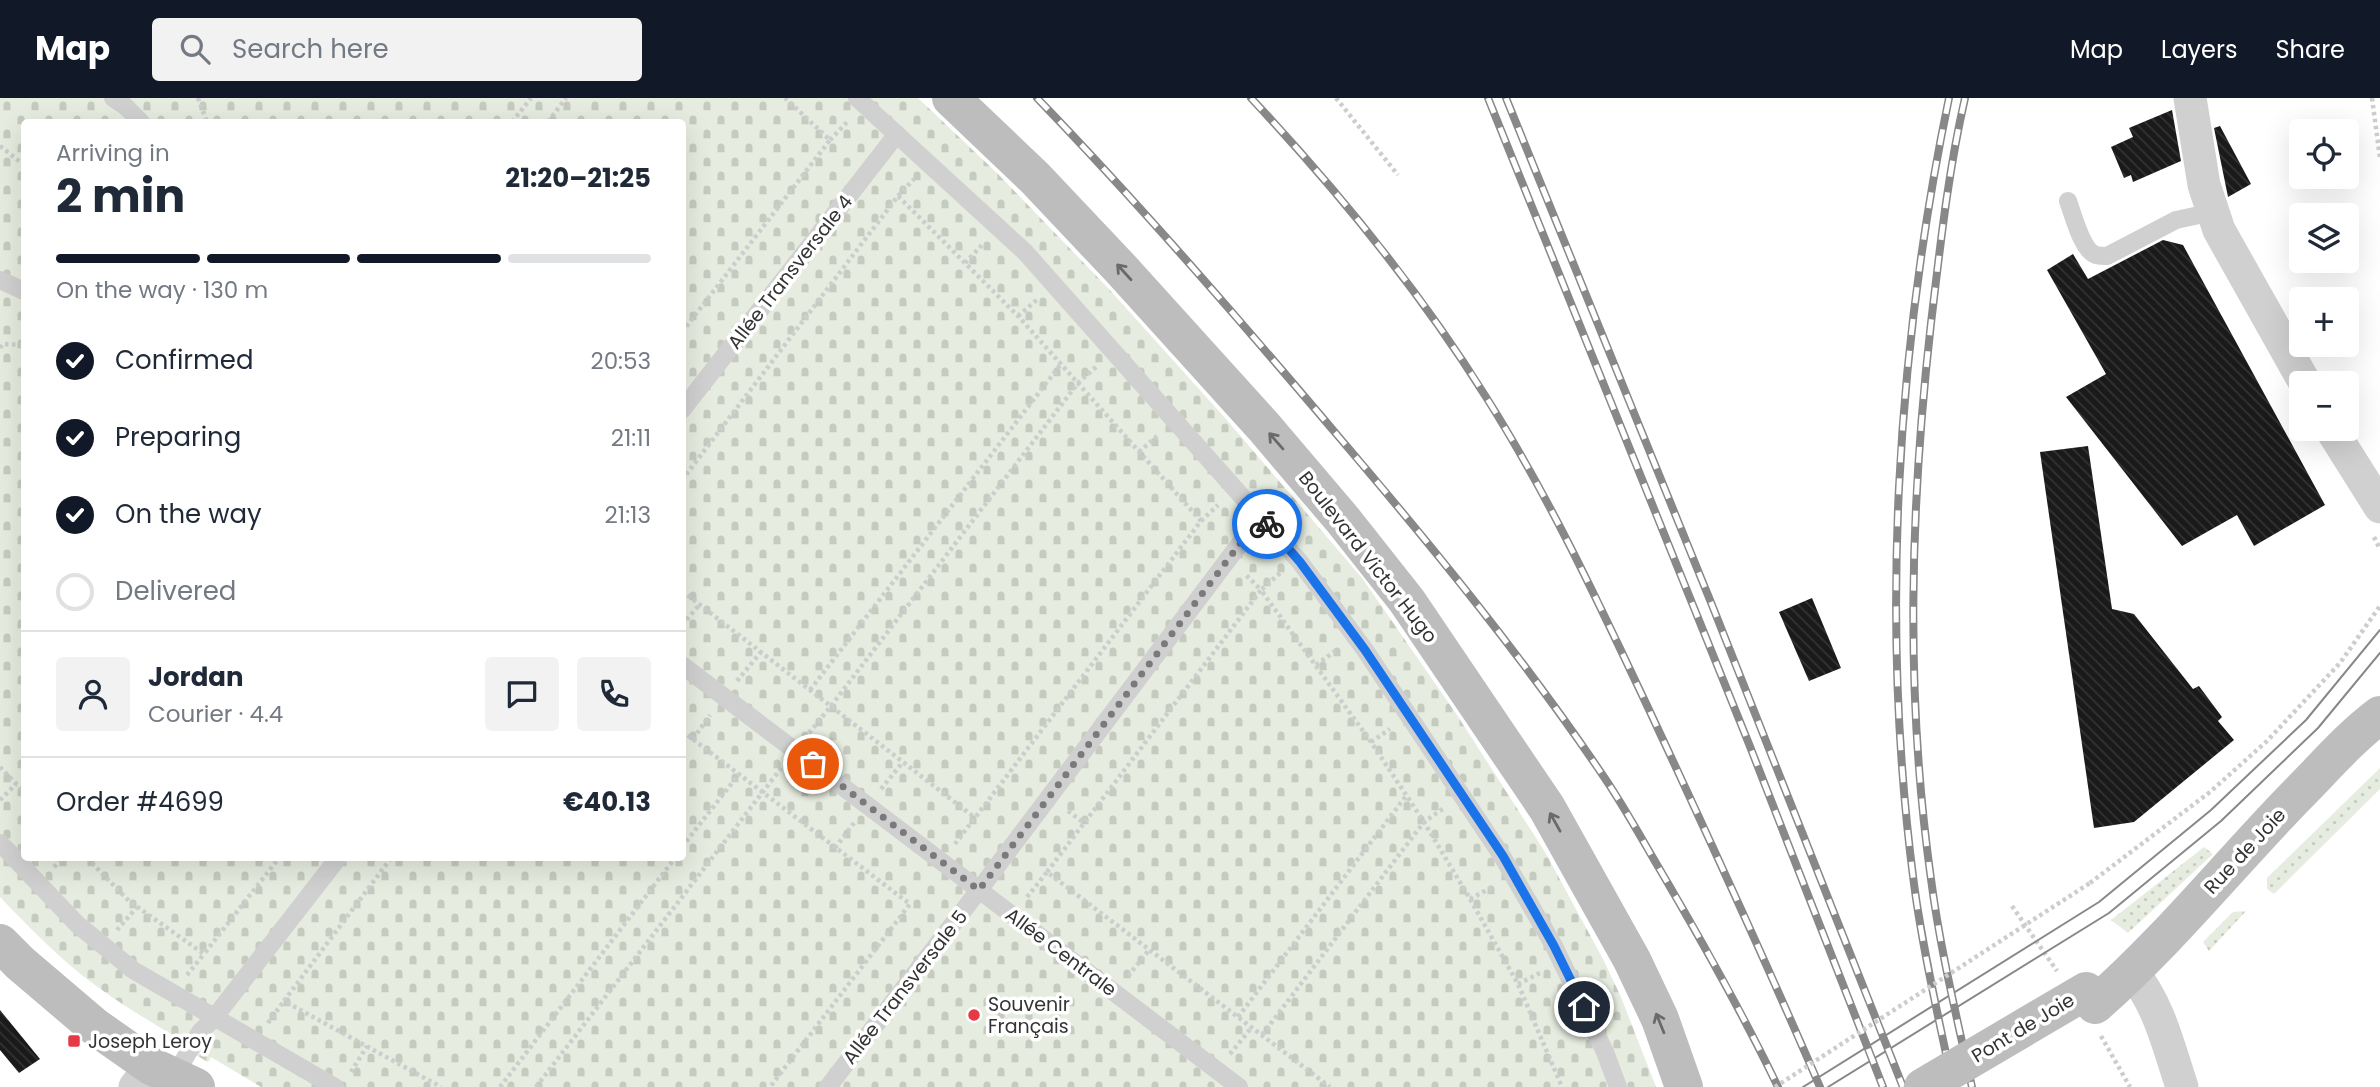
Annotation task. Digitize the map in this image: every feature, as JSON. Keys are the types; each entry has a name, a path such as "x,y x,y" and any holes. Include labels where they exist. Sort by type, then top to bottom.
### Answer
{"street":[{"name":"Boulevard Victor Hugo","path":"951,98 1035,178 1121,269 1264,427 1407,601 1547,808 1632,960 1660,1019 1684,1087"},
{"path":"2190,98 2204,185 2219,230 2298,371"},
{"path":"2338,441 2380,508"},
{"name":"Rue de Joie","path":"2090,998 2132,972 2263,831 2369,723 2380,697"},
{"path":"0,943 94,1026 166,1075"},
{"path":"2132,972 2152,1001 2182,1087"},
{"name":"Pont de Joie","path":"1923,1087 2090,998"},
{"name":"Pont de Joie","path":"1957,1087 2090,998"}],"lane":[{"path":"858,98 1025,253 1297,559 1365,650 1503,856 1554,946 1605,1052 1618,1087"},
{"path":"123,101 138,119"},
{"name":"Allée Transversale 4","path":"686,405 897,134"},
{"path":"2068,201 2088,250 2095,255 2107,256 2176,219 2213,212"},
{"path":"0,280 21,290"},
{"name":"Allée Transversale 5","path":"828,1087 1260,517"},
{"name":"Allée Centrale","path":"686,668 1239,1087"},
{"path":"0,843 77,924 133,970 214,1018 341,1082"},
{"path":"166,1075 214,1018 336,861"},
{"path":"0,932 142,1050 209,1087"}],"path":[{"path":"198,98 206,119"},
{"path":"514,119 531,98"},
{"path":"550,119 566,98"},
{"path":"686,327 831,140 785,98"},
{"path":"1336,98 1398,174"},
{"path":"2372,98 2380,158"},
{"path":"0,146 21,163"},
{"path":"686,475 898,196 1018,316 1201,521 942,862"},
{"path":"0,348 3,344 21,345"},
{"path":"810,690 1060,363"},
{"path":"794,750 831,706 1078,383"},
{"path":"1012,915 1261,590 1297,559"},
{"path":"1261,590 1371,742 1424,822 1518,984 1562,1087"},
{"path":"686,593 974,817"},
{"path":"686,620 700,604"},
{"path":"1775,1087 2090,883 2210,792 2267,741 2340,663 2380,606"},
{"path":"724,697 761,652"},
{"path":"686,734 910,904 770,1087"},
{"path":"867,805 903,762"},
{"path":"0,766 21,789"},
{"path":"686,843 738,774"},
{"path":"0,800 16,784"},
{"path":"536,1087 763,792"},
{"path":"1238,1017 1406,796"},
{"path":"1262,1035 1424,822"},
{"path":"90,861 129,901 205,954 277,861"},
{"path":"389,861 284,1001 432,1085 441,1087"},
{"path":"500,1087 673,861"},
{"path":"1047,872 1330,1087"},
{"path":"1114,993 1149,950"},
{"path":"1217,1070 1252,1027"},
{"path":"2104,1041 2130,1087"},
{"path":"341,1082 366,1046"}],"green space":[{"path":"0,98 918,98 998,174 1108,288 1226,419 1362,578 1457,715 1545,852 1604,961 1656,1087 261,1087 211,1057 208,1062 171,1041 174,1036 94,984 40,938 0,897"},
{"path":"2380,768 2380,789 2274,894 2267,889 2267,878"},
{"path":"2204,847 2213,854 2128,933 2111,920"},
{"path":"2246,911 2209,951 2203,942 2233,912"}],"building":[{"path":"2172,110 2181,161 2133,182 2131,175 2124,178 2111,147 2133,137 2129,128"},
{"path":"2220,126 2251,184 2228,197 2214,128"},
{"path":"2163,240 2183,245 2325,505 2254,546 2237,515 2182,546 2066,397 2106,374 2047,270 2073,254 2088,279"},
{"path":"2088,446 2112,609 2134,614 2193,689 2199,686 2222,717 2218,721 2234,740 2134,822 2094,828 2040,452"},
{"path":"1812,598 1841,668 1809,681 1779,612"},
{"path":"0,1010 40,1059 19,1073 0,1050"}],"tram line":[{"path":"1803,1087 2099,902 2211,810 2306,720 2380,630"},
{"path":"1828,1087 2109,913 2221,821 2318,728 2380,653"}],"railway":[{"path":"1037,98 1231,311 1378,483 1543,690 1631,820 1719,973 1778,1087"},
{"path":"1251,98 1315,168 1405,280 1460,357 1532,474 1613,633 1820,1087"},
{"path":"1488,98 1749,744 1883,1087"},
{"path":"1506,98 1712,605 1903,1087"},
{"path":"1949,98 1916,292 1899,490 1896,589 1898,688 1914,884 1953,1087"},
{"path":"1965,98 1949,182 1931,323 1918,462 1913,601 1917,740 1931,879 1944,957 1972,1087"}],"way so far":[{"path":"813,764 979,890 1260,517 1267,524"}],"place":[{"name":"Souvenir Français","path":"974,1015"},
{"name":"Joseph Leroy","path":"74,1041"}],"route":[{"path":"1267,524 1300,562 1365,650 1503,856 1554,946 1584,1007"}]}
